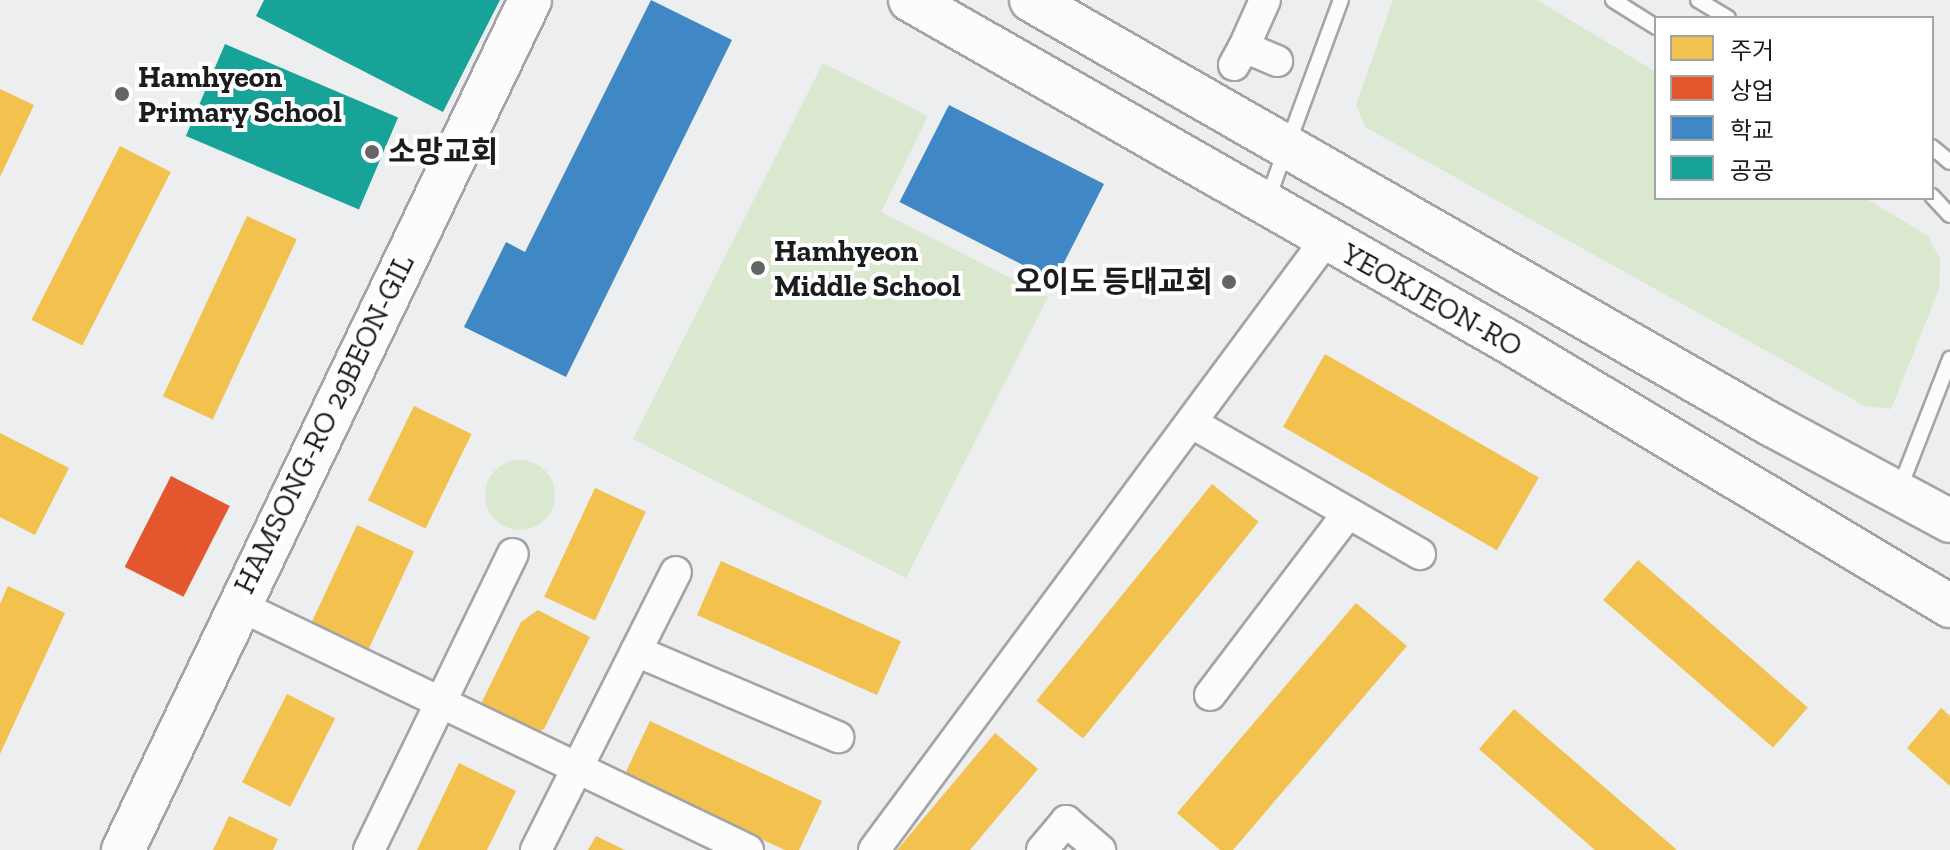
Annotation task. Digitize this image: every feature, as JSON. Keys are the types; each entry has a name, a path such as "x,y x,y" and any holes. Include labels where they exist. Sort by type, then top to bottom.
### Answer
{"main road":[{"name":"HAMSONG-RO 29BEON-GIL","path":"123,850 236,604 530,0"},
{"name":"YEOKJEON-RO","path":"910,0 1325,241 1514,345 1950,606"},
{"name":"YEOKJEON-RO","path":"1031,0 1772,425 1950,521"}],"street":[{"path":"1265,0 1239,56 1277,61"},
{"path":"874,850 1325,241"},
{"path":"1192,423 1420,554"},
{"path":"1210,695 1348,513"},
{"path":"369,850 437,702 513,554"},
{"path":"536,850 676,572"},
{"path":"236,604 748,850"},
{"path":"636,651 838,737"},
{"path":"1042,850 1066,821 1100,850"}],"lane":[{"path":"1265,206 1341,0"},
{"path":"1613,0 1654,26"},
{"path":"1698,0 1725,16"},
{"path":"1934,149 1950,162"},
{"path":"1934,198 1950,215"},
{"path":"1899,491 1950,359"}],"green space":[{"path":"1393,0 1537,0 1654,71 1654,200 1868,200 1928,236 1940,259 1939,289 1891,409 1865,406 1365,127 1356,105"},
{"path":"823,63 928,116 881,212 1048,297 906,578 633,439"},
{"path":"520,460 545,470 555,495 545,520 520,530 495,520 485,495 495,470"}],"building: 주거":[{"path":"0,89 34,105 0,177"},
{"path":"120,146 171,172 82,346 31,320"},
{"path":"247,216 297,239 213,420 163,396"},
{"path":"1325,354 1539,478 1497,550 1283,427"},
{"path":"414,406 472,434 425,528 368,500"},
{"path":"0,433 69,468 35,535 0,517"},
{"path":"1212,484 1259,522 1083,739 1036,701"},
{"path":"595,488 646,512 595,620 544,597"},
{"path":"357,525 414,552 369,649 312,622"},
{"path":"1638,560 1808,708 1773,748 1603,600"},
{"path":"721,561 901,641 877,695 697,615"},
{"path":"8,586 65,613 0,754 0,604"},
{"path":"1356,603 1407,646 1233,850 1220,850 1177,813"},
{"path":"538,610 590,637 544,729 524,738 476,714 521,622"},
{"path":"287,694 335,719 290,807 242,782"},
{"path":"1941,708 1950,716 1950,786 1907,748"},
{"path":"1514,709 1677,850 1595,850 1479,749"},
{"path":"650,721 822,801 799,850 785,850 624,776"},
{"path":"995,733 1038,769 970,850 897,850"},
{"path":"459,763 516,791 487,850 417,850"},
{"path":"229,816 278,839 273,850 213,850"},
{"path":"596,836 625,850 588,850"}],"building: 상업":[{"path":"171,476 230,506 183,597 125,567"}],"building: 학교":[{"path":"651,0 732,40 566,377 464,327 506,242 525,252"},
{"path":"949,105 1104,184 1055,281 900,202"}],"building: 공공":[{"path":"264,0 500,0 443,112 256,16"},
{"path":"225,44 398,117 359,210 186,136"}],"place":[{"name":"Hamhyeon Primary School","path":"122,94"},
{"name":"소망교회","path":"372,152"},
{"name":"Hamhyeon Middle School","path":"758,268"},
{"name":"오이도 등대교회","path":"1229,282"}]}
